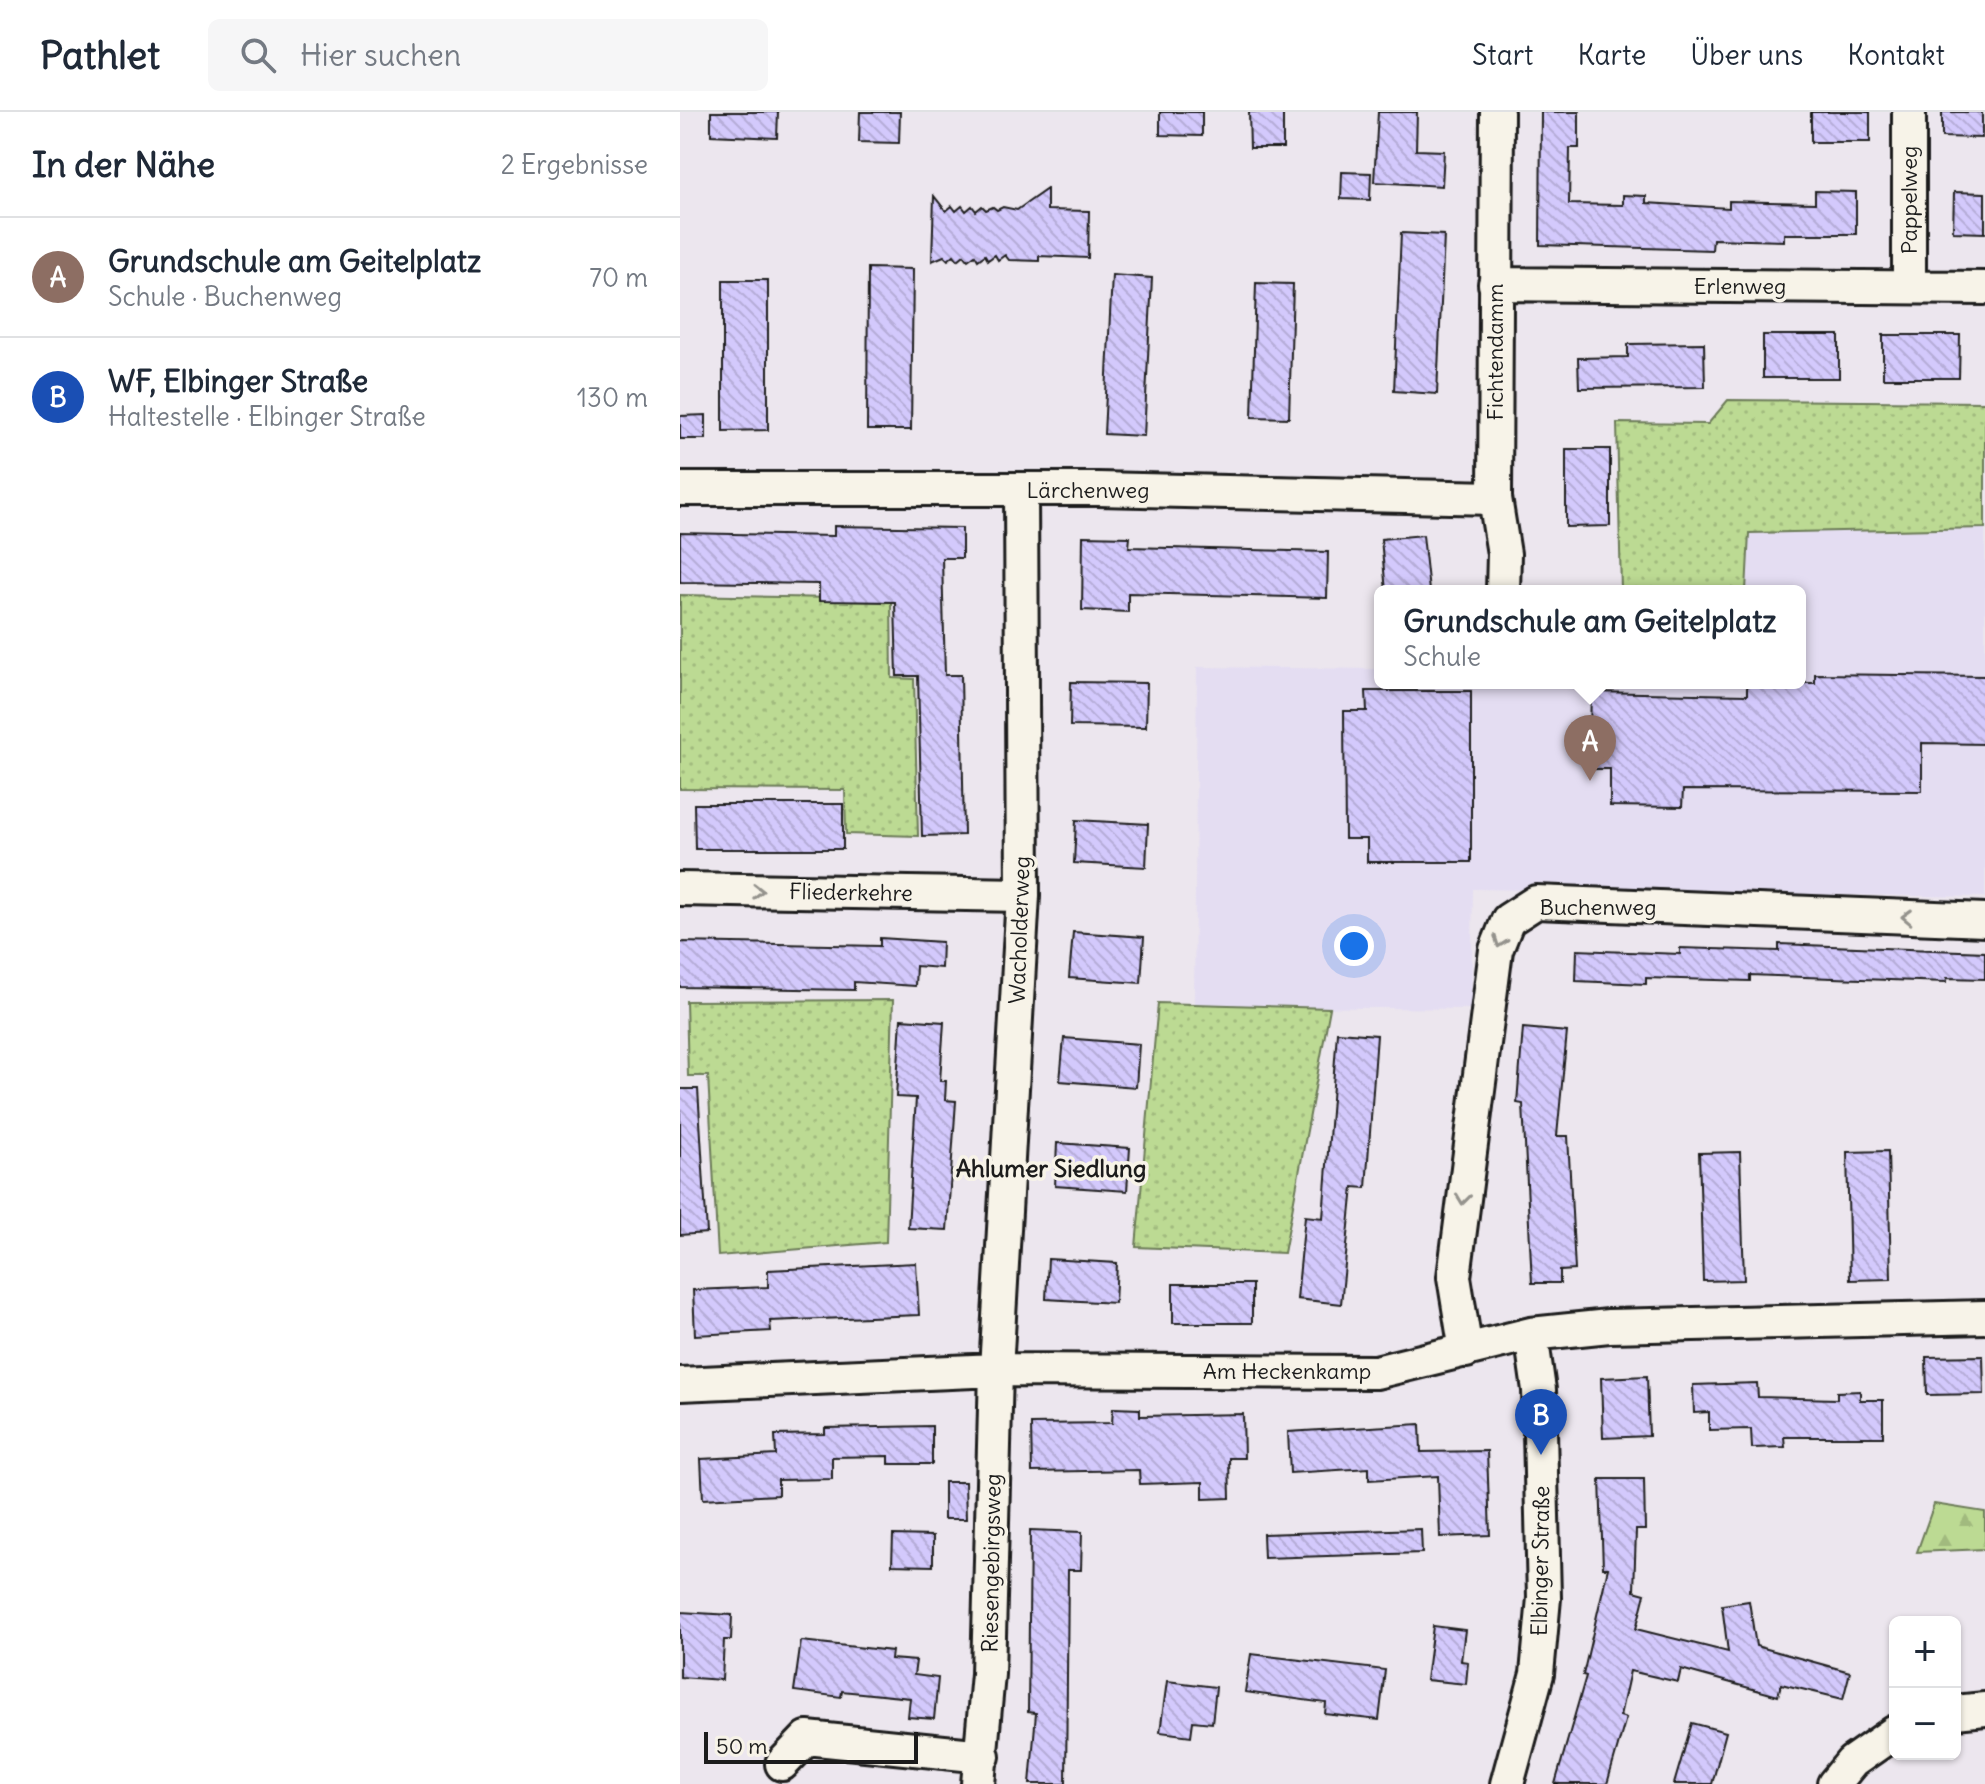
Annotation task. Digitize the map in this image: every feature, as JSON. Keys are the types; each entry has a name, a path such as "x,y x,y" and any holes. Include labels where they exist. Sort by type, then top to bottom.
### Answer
{"street":[{"name":"Fichtendamm","path":"1497,112 1495,498 1504,554 1503,585"},
{"name":"Pappelweg","path":"1909,112 1909,287"},
{"name":"Erlenweg","path":"1495,284 1985,288"},
{"name":"Lärchenweg","path":"680,489 1098,489 1495,498"},
{"name":"Wacholderweg","path":"996,1370 1023,895 1021,490"},
{"name":"Fliederkehre","path":"680,889 1023,895"},
{"name":"Buchenweg","path":"1466,1351 1454,1277 1496,950 1508,920 1536,902 1985,920"},
{"name":"Am Heckenkamp","path":"680,1384 996,1370 1376,1372 1531,1334 1609,1326 1985,1317"},
{"name":"Elbinger Straße","path":"1507,1784 1537,1674 1544,1598 1539,1390 1531,1334"},
{"name":"Riesengebirgsweg","path":"782,1764 807,1738 980,1770 996,1370"},
{"path":"1961,1711 1985,1709"},
{"path":"1834,1784 1852,1762 1889,1736"}],"shaded area":[{"path":"1985,528 1985,897 1473,889 1471,1009 1194,1006 1197,667 1374,669 1374,689 1806,689 1806,585 1746,585 1748,533"}],"green space":[{"path":"1728,400 1985,402 1985,528 1749,533 1746,585 1621,585 1617,423 1708,424"},
{"path":"680,595 891,599 892,678 914,679 918,836 846,834 845,790 680,789"},
{"path":"893,1000 886,1242 718,1256 708,1076 688,1076 686,1001"},
{"path":"1158,1003 1330,1008 1284,1253 1136,1247"},
{"path":"1934,1504 1985,1512 1985,1549 1917,1552"}],"building":[{"path":"711,112 778,112 777,138 711,135"},
{"path":"860,112 900,112 899,143 859,142"},
{"path":"1160,112 1202,112 1202,136 1160,135"},
{"path":"1249,112 1283,112 1283,148 1250,148"},
{"path":"1378,112 1417,112 1416,150 1444,151 1442,186 1374,182"},
{"path":"1541,112 1579,112 1579,148 1570,148 1569,204 1623,205 1623,195 1646,196 1646,203 1729,208 1729,201 1815,203 1815,191 1856,192 1856,234 1784,234 1784,241 1713,239 1712,250 1540,245"},
{"path":"1811,112 1870,112 1870,142 1811,142"},
{"path":"1942,112 1982,112 1982,138 1942,137"},
{"path":"1342,172 1371,173 1370,200 1341,199"},
{"path":"1047,189 1047,210 1089,211 1088,258 1039,256 1039,261 1009,260 1005,255 998,260 995,255 988,260 985,255 978,260 975,255 968,260 964,255 958,260 954,255 948,260 944,256 932,261 934,196 946,211 952,206 956,211 962,206 966,211 972,206 976,211 982,206 986,210 1003,207 1017,210"},
{"path":"1954,192 1985,193 1985,233 1953,232"},
{"path":"1401,233 1444,235 1437,394 1394,391"},
{"path":"868,268 913,269 911,430 867,430"},
{"path":"1112,275 1152,278 1144,436 1104,434"},
{"path":"723,280 768,280 768,430 723,431"},
{"path":"1256,283 1293,284 1289,418 1252,417"},
{"path":"1763,335 1839,335 1839,378 1763,378"},
{"path":"1883,335 1960,335 1959,378 1883,378"},
{"path":"1704,343 1705,387 1579,388 1578,358 1628,357 1628,344"},
{"path":"706,415 706,439 680,439 680,416"},
{"path":"1566,449 1610,449 1610,526 1566,527"},
{"path":"834,526 962,528 962,558 942,558 945,675 961,675 964,835 922,836 918,676 897,676 895,602 819,601 819,584 680,582 680,533 834,536"},
{"path":"1423,535 1428,585 1385,585 1381,539"},
{"path":"1083,536 1130,537 1129,547 1328,552 1327,598 1128,593 1128,612 1082,610"},
{"path":"1815,674 1985,676 1985,744 1922,743 1922,791 1683,790 1682,807 1610,806 1610,769 1589,769 1591,692 1747,695 1747,689 1806,689 1806,683 1815,683"},
{"path":"1071,682 1147,683 1146,727 1070,726"},
{"path":"1366,691 1471,691 1471,862 1367,862 1367,839 1345,839 1344,711 1367,711"},
{"path":"694,804 843,804 843,849 695,849"},
{"path":"1076,820 1148,824 1146,867 1074,863"},
{"path":"1073,932 1144,937 1141,983 1069,978"},
{"path":"880,938 942,942 941,968 916,966 915,986 854,982 854,990 680,987 680,942 880,946"},
{"path":"1779,944 1985,952 1985,979 1947,978 1946,982 1750,975 1750,981 1646,978 1646,984 1576,981 1577,950 1680,954 1680,948 1779,951"},
{"path":"901,1019 944,1022 940,1081 946,1081 945,1100 956,1101 947,1230 908,1228 916,1098 896,1097"},
{"path":"1523,1028 1567,1032 1557,1136 1568,1136 1575,1270 1560,1271 1560,1283 1532,1283 1523,1104 1517,1103"},
{"path":"1337,1032 1377,1035 1366,1188 1353,1187 1341,1304 1297,1299 1305,1216 1323,1218"},
{"path":"1064,1038 1139,1044 1136,1087 1060,1081"},
{"path":"680,1089 698,1089 707,1233 680,1235"},
{"path":"1057,1143 1130,1148 1127,1191 1055,1186"},
{"path":"1888,1151 1891,1279 1850,1280 1847,1152"},
{"path":"1740,1152 1744,1280 1703,1281 1699,1153"},
{"path":"1048,1259 1117,1263 1115,1303 1046,1299"},
{"path":"916,1263 919,1315 770,1321 771,1331 695,1335 693,1290 768,1287 768,1270"},
{"path":"1173,1284 1252,1284 1252,1323 1173,1323"},
{"path":"1983,1356 1984,1394 1927,1395 1926,1357"},
{"path":"1647,1376 1649,1436 1603,1438 1601,1378"},
{"path":"1757,1383 1758,1397 1837,1399 1837,1392 1860,1391 1860,1400 1883,1400 1883,1437 1784,1437 1785,1447 1752,1448 1751,1429 1709,1430 1709,1412 1694,1413 1693,1385"},
{"path":"1113,1408 1140,1409 1140,1416 1243,1414 1244,1458 1229,1458 1230,1498 1203,1499 1203,1482 1140,1484 1139,1470 1032,1472 1031,1424 1112,1423"},
{"path":"1420,1424 1421,1452 1487,1451 1490,1535 1440,1537 1438,1476 1369,1480 1369,1468 1290,1473 1288,1432"},
{"path":"932,1426 932,1464 889,1464 889,1456 832,1457 832,1479 778,1480 778,1495 703,1499 701,1459 776,1455 775,1435 825,1434 825,1428"},
{"path":"1600,1479 1644,1479 1645,1530 1636,1530 1634,1591 1645,1594 1636,1629 1728,1652 1722,1605 1749,1601 1756,1646 1850,1672 1843,1699 1781,1684 1778,1696 1681,1669 1678,1682 1630,1671 1620,1716 1626,1718 1607,1784 1555,1784 1586,1676 1583,1675 1608,1568 1603,1568"},
{"path":"944,1482 965,1482 966,1519 944,1519"},
{"path":"1421,1529 1422,1553 1264,1558 1263,1534"},
{"path":"1030,1530 1082,1532 1081,1570 1068,1570 1066,1784 1030,1784 1036,1713 1028,1712"},
{"path":"893,1535 933,1536 933,1566 892,1565"},
{"path":"680,1612 732,1615 731,1640 724,1640 722,1680 680,1677"},
{"path":"1433,1626 1465,1630 1461,1661 1468,1662 1466,1684 1426,1680"},
{"path":"801,1641 892,1651 891,1659 916,1661 914,1675 938,1678 934,1719 908,1717 910,1698 842,1691 841,1697 794,1691"},
{"path":"1251,1654 1385,1670 1379,1720 1325,1714 1326,1703 1245,1692"},
{"path":"1167,1681 1216,1687 1212,1723 1193,1721 1191,1736 1160,1732"},
{"path":"1692,1723 1726,1732 1712,1784 1674,1784"}],"place":[{"name":"Grundschule am Geitelplatz","path":"1590,781"},
{"name":"WF, Elbinger Straße","path":"1541,1455"}],"district":[{"name":"Ahlumer Siedlung","path":"1051,1168"}]}
